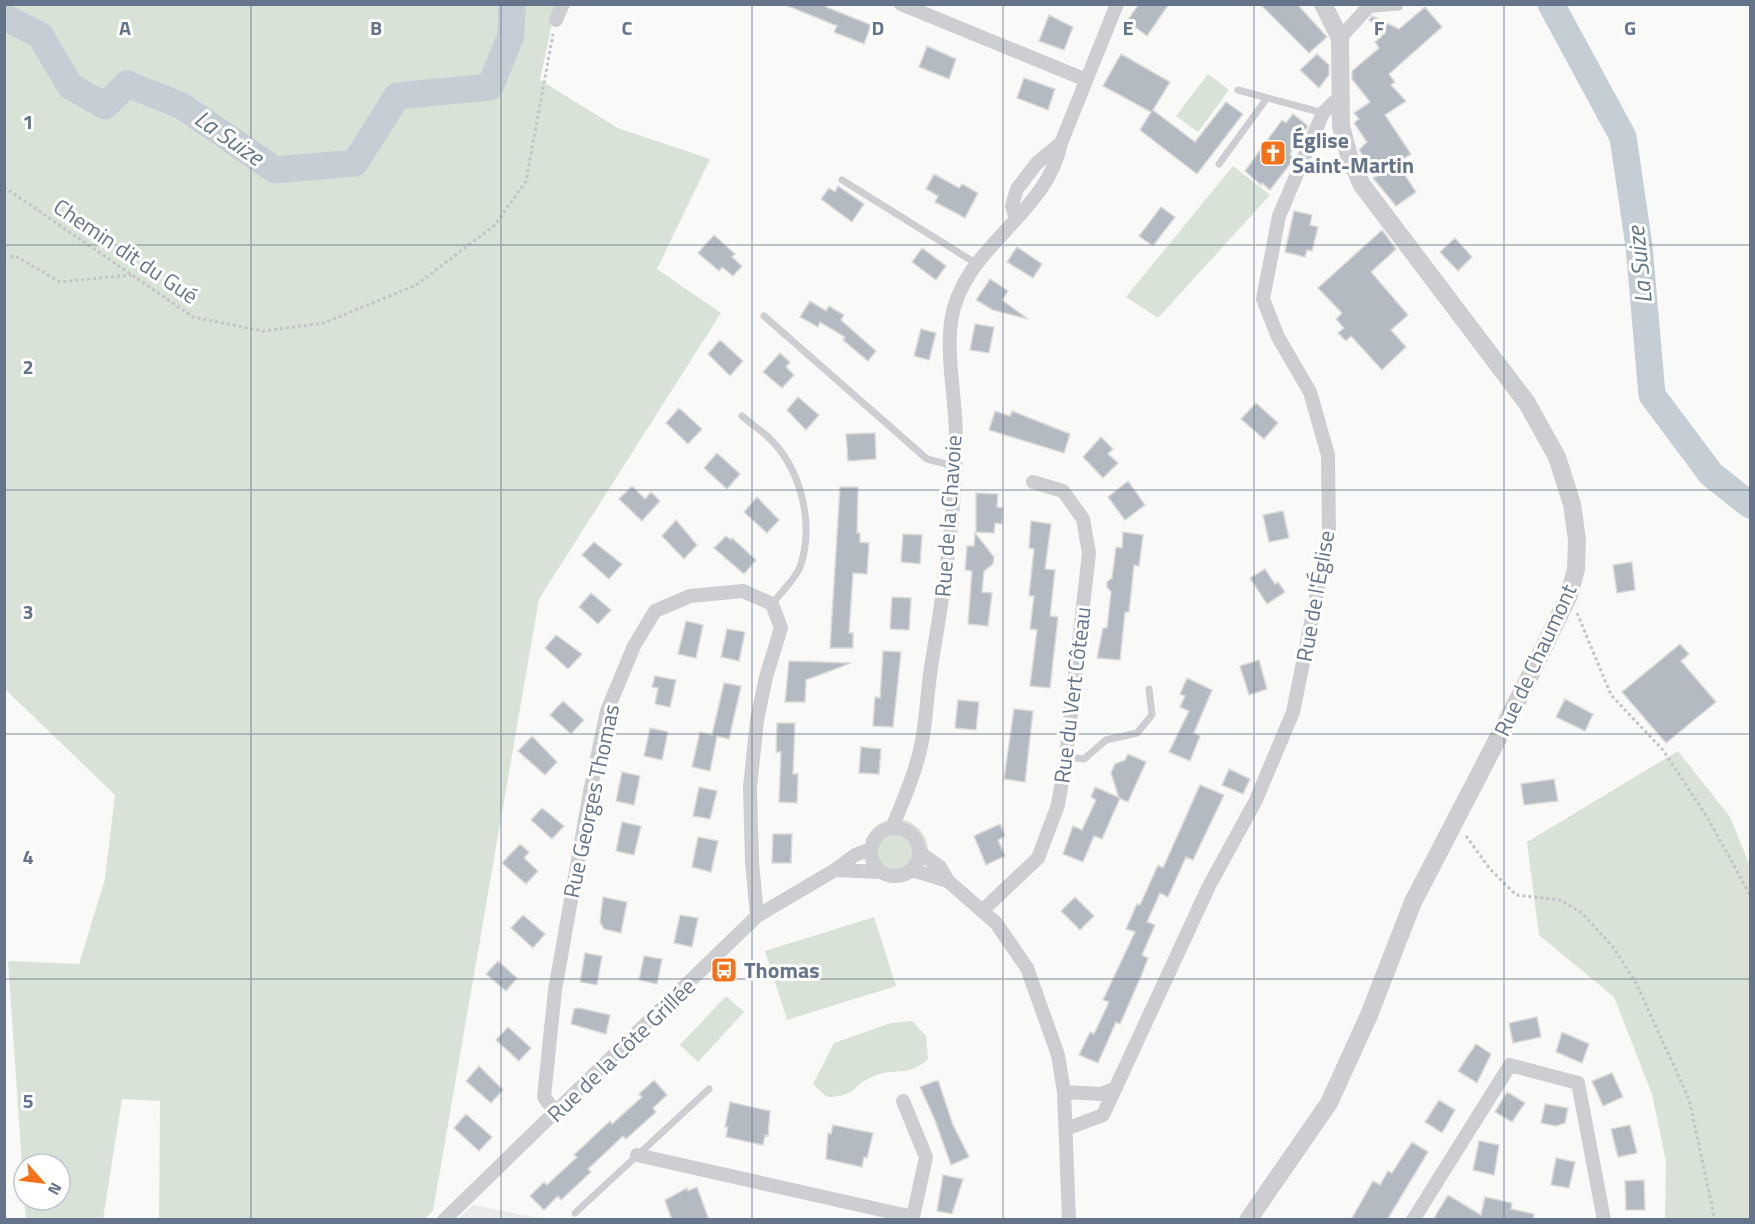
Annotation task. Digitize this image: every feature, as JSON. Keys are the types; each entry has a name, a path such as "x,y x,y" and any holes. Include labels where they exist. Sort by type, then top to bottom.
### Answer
{"street":[{"path":"556,20 563,4"},
{"path":"901,4 1084,79"},
{"name":"Rue de la Chavoie","path":"892,828 921,746 945,582 956,444 951,322 963,284 976,264 1046,183 1058,156 1060,143 1084,79 1117,4"},
{"name":"Rue de Chaumont","path":"1248,1220 1329,1103 1369,1014 1413,902 1569,595 1576,569 1577,540 1572,504 1557,457 1527,403 1362,185 1349,156 1341,126 1340,38 1323,4"},
{"path":"1340,38 1371,4"},
{"name":"Rue de l'Église","path":"1066,1129 1103,1115 1209,886 1256,800 1293,712 1329,534 1328,455 1310,392 1278,337 1263,298 1279,216 1323,114 1341,95"},
{"name":"Rue de la Chavoie","path":"1016,218 1012,206 1017,189 1037,163 1060,143"},
{"name":"Rue du Vert Côteau","path":"983,910 1038,858 1058,805 1066,757 1089,553 1083,519 1063,491 1033,482"},
{"name":"Rue Georges Thomas","path":"555,1112 544,1097 555,990 568,910 607,711 634,646 655,611 690,596 743,591 772,604"},
{"path":"757,916 752,862 750,788 757,720 766,676 781,628 772,604"},
{"path":"882,872 873,862 871,849 878,835 892,828 908,831 915,837 920,853 940,867 948,881 996,923 1027,968 1058,1054 1064,1092 1069,1220"},
{"name":"Rue de la Côte Grillée","path":"444,1220 757,916 835,870 855,855 871,849"},
{"path":"912,870 920,853"},
{"path":"835,870 882,872 897,876 912,870 948,881"},
{"path":"1413,1220 1510,1065 1578,1083 1604,1220"},
{"path":"1064,1092 1101,1094 1116,1088"},
{"path":"637,1155 913,1218 926,1157 903,1101"}],"lane":[{"path":"1371,4 1374,9 1399,7"},
{"path":"1238,90 1323,114"},
{"path":"1219,164 1267,98"},
{"path":"842,180 976,264"},
{"path":"764,316 927,459 954,466"},
{"path":"741,416 768,437 785,458 800,488 807,529 799,569 772,604"},
{"path":"1066,757 1084,759 1106,740 1137,733 1152,714 1149,689"},
{"path":"575,1213 709,1089"}],"path":[{"name":"Chemin dit du Gué","path":"4,187 193,317 263,331 324,323 416,285 495,225 526,181 556,20"},
{"path":"4,256 17,257 60,282 131,274"},
{"path":"1569,595 1611,695 1663,750 1709,820 1750,895"},
{"path":"1456,821 1490,869 1516,895 1560,900 1582,913 1613,947 1636,983 1689,1099 1715,1220"}],"shaded area":[{"path":"4,5 556,5 540,80 618,128 710,159 657,269 721,313 539,599 433,1211 424,1219 159,1219 160,1101 122,1099 103,1219 26,1219 25,1212 72,1212 72,1152 21,1152 8,961 79,964 105,879 115,795 5,689"},
{"path":"1208,74 1229,90 1198,132 1176,116"},
{"path":"1233,166 1270,195 1158,318 1126,297"},
{"path":"1678,751 1730,817 1750,866 1750,1219 1665,1219 1666,1162 1652,1094 1614,997 1539,935 1527,842"},
{"path":"890,819 902,819 919,828 926,839 928,851 926,863 919,874 902,883 890,883 878,878 869,869 864,857 864,845 869,833 878,824"},
{"path":"874,917 896,986 787,1020 765,951"},
{"path":"726,996 744,1012 698,1062 680,1045"},
{"path":"912,1021 926,1036 928,1059 921,1065 907,1070 881,1073 867,1079 845,1095 827,1097 813,1084 834,1043 891,1023"},
{"path":"473,1205 544,1219 458,1219"}],"building":[{"path":"783,4 826,4 826,7 871,25 864,44 834,32 837,26"},
{"path":"1139,4 1169,4 1147,36 1127,21"},
{"path":"1260,4 1297,4 1327,37 1309,53"},
{"path":"1425,7 1442,27 1389,74 1395,82 1391,85 1406,101 1385,115 1411,154 1397,163 1416,192 1396,206 1373,178 1377,176 1359,150 1367,142 1354,123 1359,119 1354,113 1370,102 1352,79 1352,71 1379,48 1375,42 1385,33 1369,20 1372,16 1399,29"},
{"path":"1049,15 1073,27 1064,50 1039,41"},
{"path":"927,46 956,59 949,79 919,67"},
{"path":"1121,54 1170,82 1153,110 1195,142 1226,102 1243,114 1197,174 1140,130 1151,112 1103,86"},
{"path":"1317,54 1329,65 1329,75 1319,88 1300,70"},
{"path":"1024,78 1055,89 1048,110 1017,98"},
{"name":"Église Saint-Martin","path":"1293,114 1308,126 1290,154 1294,159 1270,190 1245,171 1282,120 1286,123"},
{"path":"934,174 959,188 962,184 978,193 965,218 935,202 938,196 926,189"},
{"path":"838,186 864,204 852,222 821,199 829,188 835,192"},
{"path":"1161,207 1175,217 1153,246 1139,236"},
{"path":"1294,211 1312,215 1310,225 1318,227 1312,251 1307,250 1305,257 1285,252"},
{"path":"1382,230 1396,249 1371,272 1408,315 1391,330 1406,347 1382,370 1351,336 1346,341 1338,333 1344,328 1336,319 1342,313 1318,288"},
{"path":"714,235 735,254 732,257 742,266 733,276 722,267 719,271 698,253"},
{"path":"1455,238 1472,257 1458,271 1440,252"},
{"path":"1017,247 1042,264 1033,278 1007,262"},
{"path":"922,248 946,266 936,280 912,262"},
{"path":"990,279 1008,291 1002,300 1028,319 993,310 976,300"},
{"path":"810,301 826,311 829,306 844,315 841,320 876,351 868,361 843,340 845,337 820,322 818,327 800,317"},
{"path":"975,324 994,327 989,353 970,350"},
{"path":"921,329 936,333 929,360 914,356"},
{"path":"720,340 743,361 730,376 708,354"},
{"path":"780,353 790,362 786,367 794,375 782,388 763,372"},
{"path":"798,397 819,415 806,430 787,410"},
{"path":"1256,403 1278,423 1264,439 1241,419"},
{"path":"679,408 702,429 688,444 666,423"},
{"path":"995,411 1010,416 1012,411 1070,434 1064,453 989,430"},
{"path":"875,433 876,459 848,461 846,434"},
{"path":"1101,437 1113,449 1108,454 1118,463 1103,478 1083,457"},
{"path":"717,453 740,474 727,489 704,468"},
{"path":"1128,481 1145,505 1125,520 1108,497"},
{"path":"632,486 645,499 651,492 660,501 642,521 619,499"},
{"path":"840,487 858,487 857,533 860,533 860,542 869,543 867,574 853,573 849,633 853,633 853,648 830,648"},
{"path":"976,493 998,494 997,507 1003,508 1002,524 995,523 994,533 976,532"},
{"path":"757,497 779,520 767,533 744,512"},
{"path":"1283,511 1289,538 1269,542 1263,515"},
{"path":"676,520 697,545 684,559 662,536"},
{"path":"1031,521 1051,524 1045,569 1055,570 1050,616 1058,617 1050,688 1030,686 1037,630 1030,629 1034,596 1029,596 1034,549 1029,548"},
{"path":"1123,532 1143,535 1139,566 1134,565 1129,612 1125,612 1120,660 1097,658 1103,628 1107,628 1111,592 1107,587 1107,582 1112,578 1116,547 1122,548"},
{"path":"975,533 994,557 993,564 984,571 982,592 992,593 988,626 968,624 972,571 965,570 967,546 974,546"},
{"path":"903,534 922,535 920,564 901,562"},
{"path":"726,536 731,540 732,538 756,560 744,574 714,548"},
{"path":"594,542 622,564 609,579 582,555"},
{"path":"1632,562 1635,590 1617,593 1613,565"},
{"path":"1265,569 1275,584 1278,582 1285,592 1267,604 1250,578"},
{"path":"591,593 611,610 598,624 579,607"},
{"path":"892,597 911,598 909,630 890,629"},
{"path":"686,621 703,625 696,658 678,654"},
{"path":"727,629 745,632 739,661 721,657"},
{"path":"556,635 582,654 568,669 545,648"},
{"path":"1680,644 1689,654 1681,661 1716,702 1666,743 1622,692"},
{"path":"883,651 901,652 893,727 873,726 875,697 880,698"},
{"path":"1259,660 1267,689 1249,695 1240,666"},
{"path":"789,661 851,663 806,680 805,702 785,702"},
{"path":"655,676 676,680 670,707 655,704 658,688 652,687"},
{"path":"1187,678 1212,690 1194,733 1200,736 1190,761 1169,752 1189,711 1180,707 1185,696 1180,694"},
{"path":"724,683 741,686 729,739 717,736 710,771 692,767 700,732 712,735"},
{"path":"1565,699 1593,714 1585,731 1556,717"},
{"path":"958,700 979,702 976,730 955,728"},
{"path":"563,701 584,720 571,734 550,715"},
{"path":"1014,709 1033,711 1025,782 1004,779"},
{"path":"777,723 795,723 793,774 798,774 797,803 779,802 781,752 776,752"},
{"path":"650,728 668,732 662,760 644,756"},
{"path":"532,736 557,762 545,775 518,751"},
{"path":"861,747 881,749 879,774 859,773"},
{"path":"1128,754 1146,762 1128,802 1119,798 1111,773 1115,764 1125,760"},
{"path":"1229,769 1250,779 1243,794 1222,785"},
{"path":"622,772 640,776 634,805 616,801"},
{"path":"1554,779 1558,801 1524,805 1521,784"},
{"path":"1200,785 1224,795 1193,860 1186,857 1168,897 1160,893 1147,922 1155,925 1142,955 1148,958 1120,1024 1116,1022 1098,1063 1079,1055 1090,1032 1094,1034 1109,1002 1103,1000 1135,932 1126,929 1137,904 1140,905 1158,865 1163,868"},
{"path":"699,787 717,791 710,819 693,816"},
{"path":"1095,787 1120,798 1102,839 1094,836 1083,862 1063,854 1073,826 1082,830 1096,800 1091,797"},
{"path":"542,808 564,826 552,839 531,820"},
{"path":"622,822 641,826 634,855 616,851"},
{"path":"1000,824 1005,836 998,840 1005,856 986,865 974,836"},
{"path":"773,834 792,834 791,863 772,863"},
{"path":"698,837 718,841 711,872 692,867"},
{"path":"520,844 529,852 524,858 538,871 526,884 502,863"},
{"path":"603,897 627,902 621,933 604,929 600,922"},
{"path":"1075,897 1094,916 1080,930 1061,911"},
{"path":"523,915 545,934 533,948 511,928"},
{"path":"680,915 698,918 692,947 674,943"},
{"path":"585,953 602,956 597,985 580,982"},
{"path":"644,956 662,959 657,984 639,980"},
{"path":"498,961 517,978 506,991 486,974"},
{"path":"579,1008 610,1015 606,1034 571,1024 574,1009"},
{"path":"1537,1017 1541,1037 1513,1043 1509,1023"},
{"path":"508,1027 531,1048 519,1061 496,1040"},
{"path":"1562,1032 1589,1044 1582,1063 1556,1052"},
{"path":"1476,1044 1491,1054 1477,1083 1458,1071"},
{"path":"479,1066 503,1090 491,1103 466,1081"},
{"path":"1612,1073 1623,1097 1603,1106 1592,1081"},
{"path":"654,1080 667,1095 653,1108 656,1112 626,1139 623,1136 588,1169 591,1172 561,1200 558,1196 544,1210 530,1196 544,1182 547,1185 577,1157 574,1155 610,1121 612,1124 642,1097 639,1094"},
{"path":"938,1080 953,1125 969,1157 951,1165 920,1087"},
{"path":"1507,1092 1525,1103 1512,1122 1495,1112"},
{"path":"1439,1100 1455,1110 1442,1133 1425,1122"},
{"path":"730,1102 770,1111 768,1136 765,1135 763,1145 726,1137 728,1127 725,1127"},
{"path":"1545,1104 1568,1108 1565,1123 1556,1126 1541,1123"},
{"path":"466,1114 492,1137 479,1151 454,1128"},
{"path":"833,1125 873,1133 867,1158 864,1157 862,1167 826,1159 828,1133 831,1134"},
{"path":"1630,1125 1637,1153 1618,1157 1611,1129"},
{"path":"1479,1141 1499,1145 1494,1175 1473,1170"},
{"path":"1412,1142 1428,1152 1387,1220 1351,1220 1373,1181 1380,1185 1388,1171 1392,1173"},
{"path":"1556,1158 1575,1162 1569,1188 1551,1185"},
{"path":"943,1175 963,1179 952,1214 937,1211"},
{"path":"1644,1180 1645,1210 1626,1210 1625,1181"},
{"path":"697,1187 709,1220 672,1220 665,1200 687,1188 688,1191"},
{"path":"1448,1195 1481,1215 1485,1197 1512,1203 1511,1209 1534,1214 1533,1220 1433,1220"}],"waterway":[{"name":"La Suize","path":"4,17 40,35 70,86 105,106 127,84 182,106 275,170 355,163 397,96 490,87 511,35 512,4"},
{"name":"La Suize","path":"1551,4 1623,137 1639,246 1652,395 1711,474 1750,505"}],"place":[{"name":"Église Saint-Martin","path":"1273,153"},
{"name":"Thomas","path":"724,970"}]}
